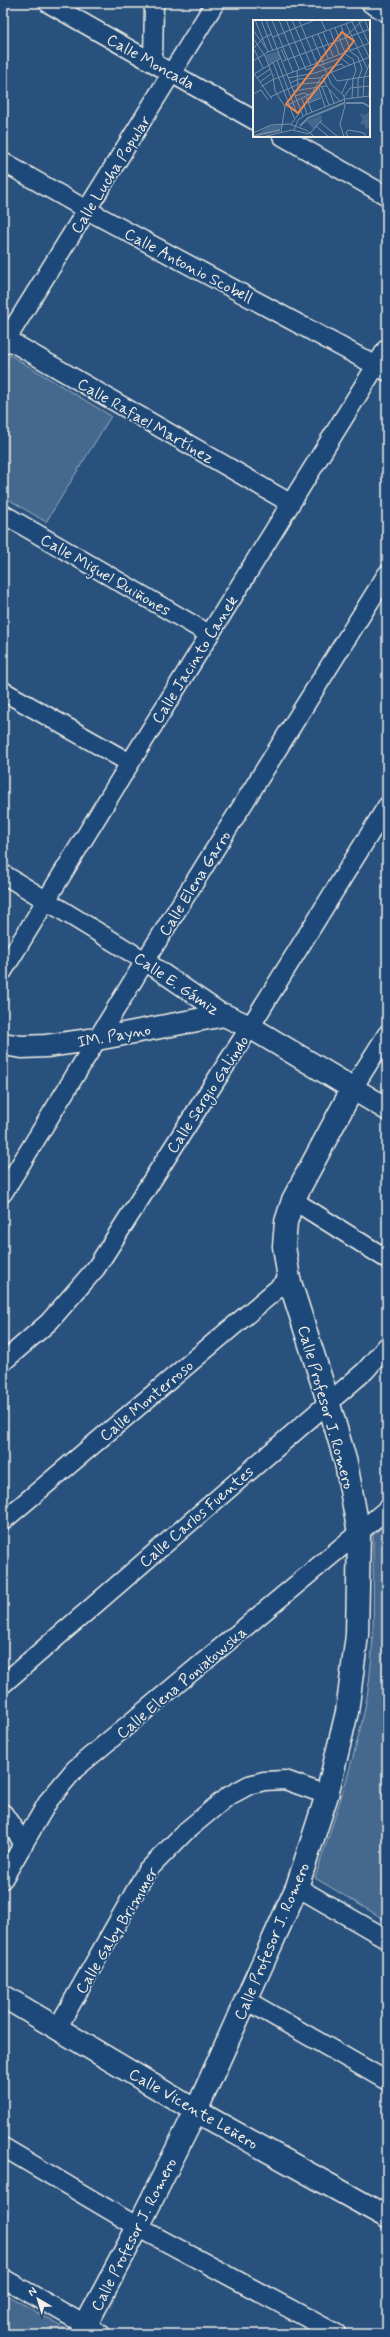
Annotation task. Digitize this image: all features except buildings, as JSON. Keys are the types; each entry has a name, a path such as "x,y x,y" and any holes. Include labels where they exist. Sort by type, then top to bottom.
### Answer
{"street":[{"name":"Calle Moncada","path":"48,3 253,119"},
{"path":"153,62 154,3"},
{"name":"Calle Lucha Popular","path":"4,341 173,74 215,3"},
{"path":"370,3 387,13"},
{"path":"284,137 387,196"},
{"name":"Calle Antonio Scobell","path":"3,162 87,210 382,369"},
{"name":"Calle Rafael Martínez","path":"4,341 290,503"},
{"name":"Calle Jacinto Canek","path":"3,971 290,503 382,369 387,348"},
{"name":"Calle Miguel Quiñones","path":"3,514 209,634"},
{"name":"Calle Elena Garro","path":"3,1193 145,961 387,574"},
{"path":"3,691 130,762"},
{"name":"Calle Sergio Galindo","path":"3,1362 49,1322 96,1268 250,1027 387,806"},
{"name":"Calle E. Gámiz","path":"3,874 145,961 224,1015 250,1027 387,1109"},
{"name":"IM. Payno","path":"3,1044 22,1047 46,1046 97,1039 224,1015"},
{"path":"353,1088 387,1034"},
{"name":"Calle Profesor J. Romero","path":"89,2331 138,2227 196,2111 297,1887 327,1795 347,1712 357,1635 359,1533 346,1463 289,1279 284,1246 286,1222 293,1200 353,1088"},
{"path":"293,1200 387,1259"},
{"name":"Calle Monterroso","path":"3,1521 289,1279"},
{"name":"Calle Carlos Fuentes","path":"3,1684 328,1401 365,1371 387,1346"},
{"name":"Calle Elena Poniatowska","path":"3,1879 49,1800 74,1769 387,1509"},
{"name":"Calle Gaby Brimmer","path":"58,2027 146,1872 186,1831 227,1797 250,1785 264,1781 285,1780 327,1795"},
{"path":"3,1813 24,1844"},
{"path":"297,1887 387,1939"},
{"name":"Calle Vicente Leñero","path":"3,1996 58,2027 196,2111 387,2217"},
{"path":"246,2000 387,2081"},
{"path":"3,2147 138,2227 336,2334"},
{"path":"3,2278 89,2331"}],"shaded area":[{"path":"10,355 111,416 46,522 3,496 3,366"},
{"path":"387,1522 387,1921 315,1878 350,1769 366,1703 373,1640 373,1535"},
{"path":"3,2293 73,2333 3,2334"}]}
